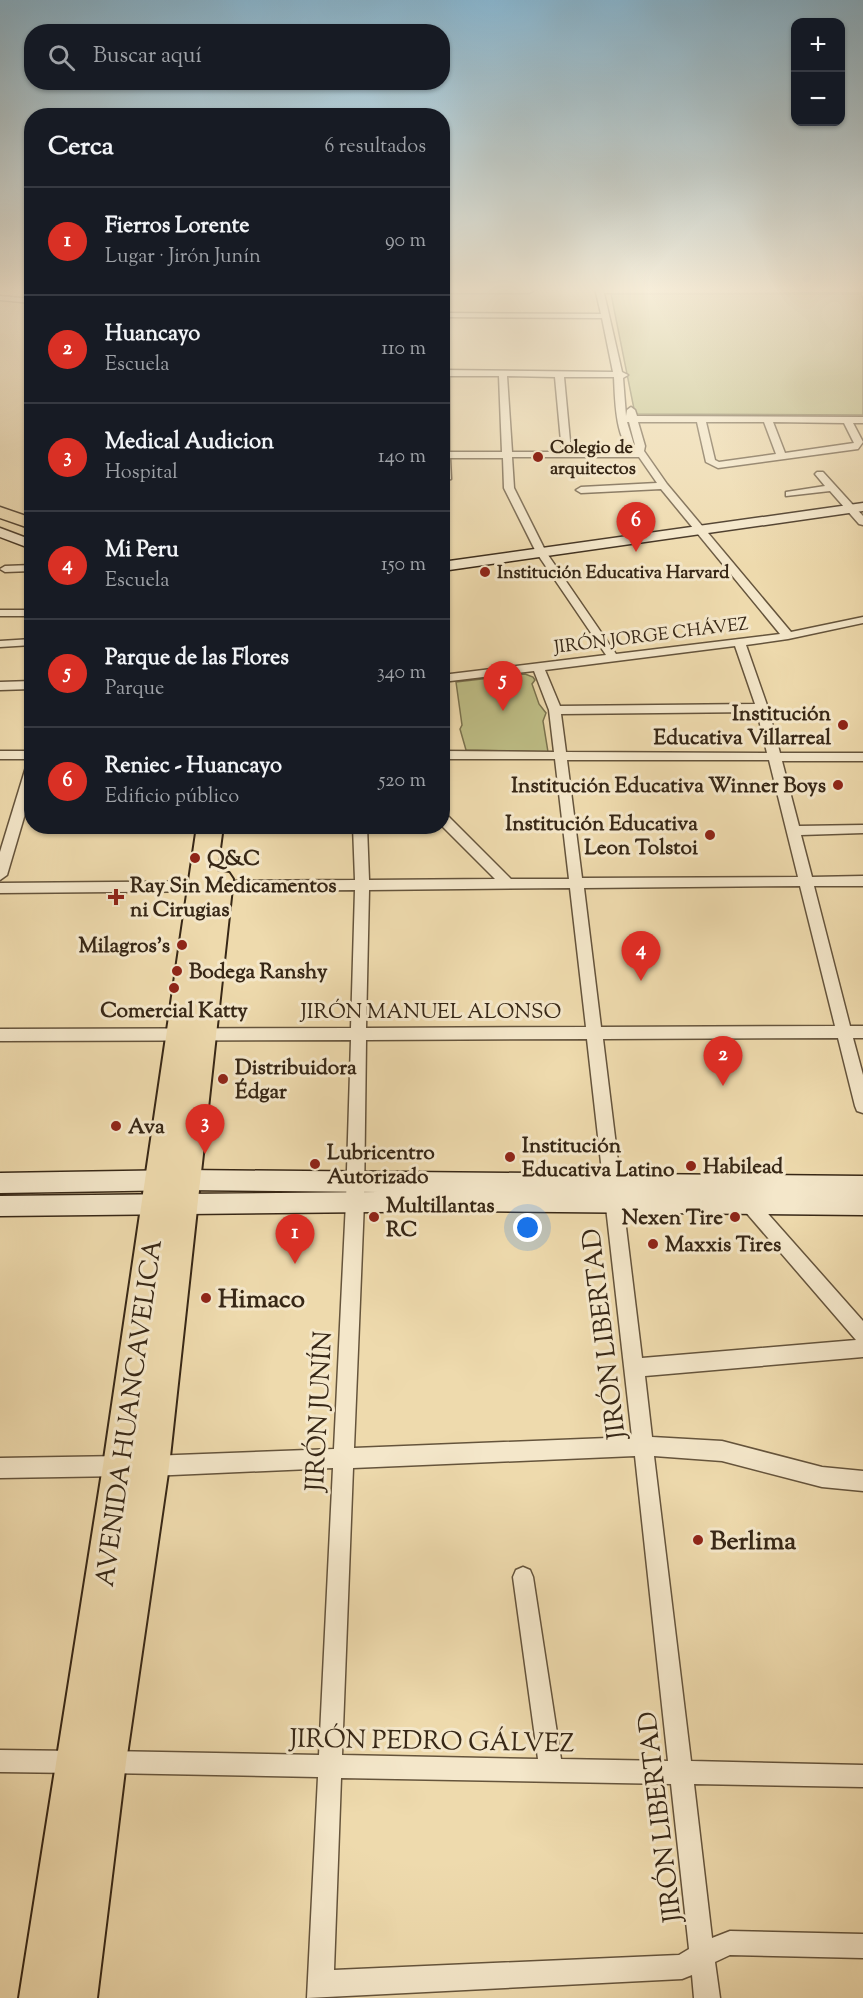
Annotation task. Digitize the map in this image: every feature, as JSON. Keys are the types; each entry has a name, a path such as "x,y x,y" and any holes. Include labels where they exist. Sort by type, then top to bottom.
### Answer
{"highway":[{"name":"AVENIDA HUANCAVELICA","path":"43,1998 90,1762 136,1466 210,886 210,834"},
{"name":"AVENIDA HUANCAVELICA","path":"210,886 225,834"},
{"name":"AVENIDA HUANCAVELICA","path":"73,1998 90,1762"}],"main road":[{"path":"0,512 24,521"},
{"path":"0,525 24,534"}],"street":[{"path":"503,381 509,488 541,552 614,659"},
{"path":"560,381 567,455"},
{"path":"622,381 630,446 640,452 664,486 788,636"},
{"path":"628,419 863,420"},
{"path":"701,420 711,462 715,465 857,446 859,443 847,420"},
{"path":"768,420 782,457"},
{"path":"450,455 567,455 640,452"},
{"path":"820,474 832,488 857,508 863,522"},
{"path":"581,490 664,486"},
{"path":"789,494 832,488"},
{"path":"450,566 857,508"},
{"path":"0,532 24,542"},
{"path":"5,569 24,568"},
{"path":"0,613 24,613"},
{"name":"JIRÓN JORGE CHÁVEZ","path":"450,679 788,636 863,620"},
{"path":"0,644 24,642"},
{"path":"739,642 762,708 863,1106"},
{"name":"JIRÓN LIBERTAD","path":"538,668 555,710 614,1193 707,1998"},
{"path":"0,686 24,684"},
{"path":"555,710 762,708"},
{"path":"0,755 24,755"},
{"path":"450,755 863,756"},
{"path":"0,875 24,794"},
{"path":"450,826 508,884"},
{"path":"793,831 863,829"},
{"name":"JIRÓN JUNÍN","path":"320,1991 355,1192 362,885 360,834"},
{"path":"0,888 863,881"},
{"name":"JIRÓN MANUEL ALONSO","path":"0,1035 863,1032"},
{"path":"0,1183 171,1192 614,1193 863,1186"},
{"path":"0,1206 171,1192"},
{"path":"614,1193 749,1204 863,1205"},
{"path":"749,1204 863,1334"},
{"path":"634,1368 863,1348"},
{"path":"0,1468 136,1466 643,1446 722,1451 822,1477 863,1481"},
{"path":"523,1577 551,1770"},
{"name":"JIRÓN PEDRO GÁLVEZ","path":"0,1761 863,1776"},
{"path":"320,1991 682,1966 730,1943 863,1946"}],"green space":[{"path":"628,381 863,381 863,415 635,414"},
{"path":"525,674 535,680 532,684 539,704 546,713 543,721 548,752 466,750 460,729 462,725 456,682"}],"place":[{"name":"Colegio de arquitectos","path":"538,457"},
{"name":"Reniec - Huancayo","path":"636,552"},
{"name":"Institución Educativa Harvard","path":"485,572"},
{"name":"Parque de las Flores","path":"503,711"},
{"name":"Institución Educativa Villarreal","path":"843,725"},
{"name":"Institución Educativa Winner Boys","path":"838,785"},
{"name":"Institución Educativa Leon Tolstoi","path":"710,835"},
{"name":"Q&C","path":"195,858"},
{"name":"Ray Sin Medicamentos ni Cirugias","path":"116,897"},
{"name":"Milagros's","path":"182,945"},
{"name":"Bodega Ranshy","path":"177,971"},
{"name":"Mi Peru","path":"641,981"},
{"name":"Comercial Katty","path":"174,988"},
{"name":"Distribuidora Édgar","path":"223,1079"},
{"name":"Huancayo","path":"723,1086"},
{"name":"Ava","path":"116,1126"},
{"name":"Medical Audicion","path":"205,1154"},
{"name":"Institución Educativa Latino","path":"510,1157"},
{"name":"Lubricentro Autorizado","path":"315,1164"},
{"name":"Habilead","path":"691,1166"},
{"name":"Multillantas RC","path":"374,1217"},
{"name":"Nexen Tire","path":"735,1217"},
{"name":"Maxxis Tires","path":"653,1244"},
{"name":"Fierros Lorente","path":"295,1264"},
{"name":"Himaco","path":"206,1298"},
{"name":"Berlima","path":"698,1540"}]}
